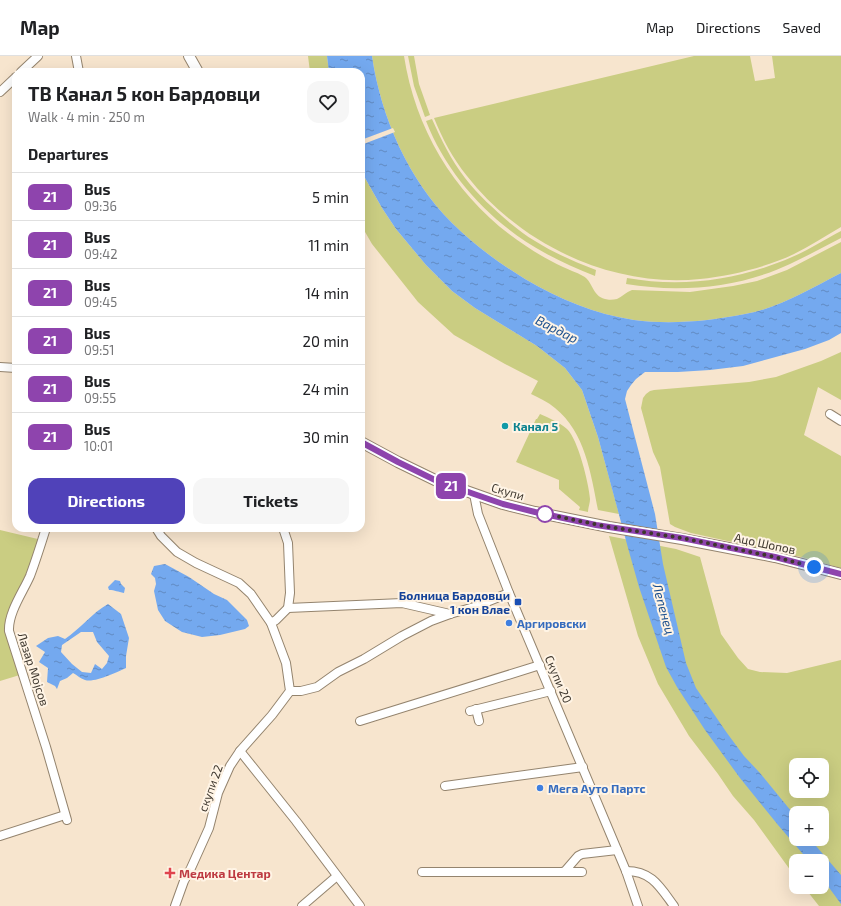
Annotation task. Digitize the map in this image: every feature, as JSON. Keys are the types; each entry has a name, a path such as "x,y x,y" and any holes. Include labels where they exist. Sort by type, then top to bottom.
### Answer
{"street":[{"path":"25,68 38,56"},
{"path":"76,56 78,68"},
{"path":"189,56 196,68"},
{"path":"0,92 12,81"},
{"path":"0,367 12,368"},
{"path":"830,414 841,421"},
{"name":"Скупи","path":"365,444 435,480 503,504 609,527 682,538"},
{"name":"Скупи 20","path":"474,494 478,514 509,593 626,871 638,906"},
{"name":"Лазар Мојсов","path":"0,836 66,817 46,747 9,631 13,611 29,578 45,532"},
{"path":"158,532 177,552 196,564 239,583 258,603 270,623 286,664 290,690 301,691 317,687 338,672 431,621 474,607 509,593"},
{"path":"270,623 276,620 288,608 290,593 288,543 284,532"},
{"name":"Ацо Шопов","path":"682,538 775,557 841,574"},
{"path":"288,608 402,603 450,614"},
{"path":"360,721 540,665"},
{"name":"скупи 22","path":"175,906 184,881 209,828 218,793 230,766 240,751 272,715 290,690"},
{"path":"479,721 473,710 551,691"},
{"path":"240,751 296,821 360,906"},
{"path":"445,786 583,767"},
{"path":"562,872 565,871 578,856 582,854 617,850"},
{"path":"626,871 639,872 647,876 659,886 674,906"},
{"path":"422,872 582,872"},
{"path":"302,906 337,876"}],"green space":[{"path":"308,56 327,56 328,68 310,68"},
{"path":"372,56 404,56 410,85 419,113 430,139 462,188 481,209 502,229 531,249 553,262 586,278 597,295 601,297 608,300 617,299 632,290 690,292 757,281 787,270 841,242 841,273 782,303 758,311 718,319 676,322 634,320 605,314 578,305 551,293 525,279 496,260 460,231 436,206 422,187 399,146 382,102"},
{"path":"408,56 414,56 419,84 430,115 425,117 414,86"},
{"path":"694,56 750,56 755,81 775,78 772,56 841,56 841,227 806,248 783,259 760,267 724,276 700,279 667,280 634,276 602,269 571,257 541,241 514,222 489,201 457,163 444,141 434,118"},
{"path":"432,119 455,164 486,202 525,235 557,253 596,270 595,276 545,253 507,228 490,213 459,180 446,161 435,142 426,121"},
{"path":"365,178 396,229 426,265 452,291 475,308 537,346 565,368 582,390 598,437 619,514 598,510 593,482 580,441 565,418 555,408 531,394 538,381 454,335 418,302 372,244 365,232"},
{"path":"841,231 841,238 828,245 790,264 750,279 688,288 646,287 626,284 627,278 648,281 690,282 732,276 772,265 811,248"},
{"path":"841,352 841,400 818,387 804,435 841,456 841,568 801,557 691,533 670,524 660,467 653,452 641,408 643,398 646,394 654,390 749,382 776,377 821,361"},
{"path":"540,414 554,420 567,429 575,442 588,483 590,499 588,512 579,510 580,507 559,489 559,480 516,462 536,419"},
{"path":"0,530 42,540 10,619 23,674 0,681"},
{"path":"609,536 676,549 700,557 721,634 748,669 760,672 787,673 841,660 841,906 819,906 810,894 829,894 829,854 789,854 789,868 754,820 733,796 689,736 658,684 638,636"}],"water":[{"path":"327,56 372,56 382,102 399,146 422,187 436,206 460,231 496,260 525,279 564,299 591,310 634,320 676,322 718,319 758,311 782,303 841,273 841,333 829,340 805,349 743,366 678,372 645,372 631,385 627,391 625,399 655,514 663,564 686,663 696,688 727,733 744,756 789,808 789,838 740,778 705,730 666,667 639,587 598,437 582,390 565,368 537,346 475,308 452,291 426,265 396,229 365,178 365,68 328,68"},
{"path":"165,564 189,577 214,594 227,600 247,620 249,626 245,629 220,635 202,637 182,632 165,621 158,610 154,591 156,584 155,578 151,574 154,566"},
{"path":"115,580 120,581 125,588 124,593 109,590 108,587"},
{"path":"108,604 121,614 129,638 126,668 106,677 89,681 73,673 60,681 57,689 55,686 47,682 48,668 39,662 45,652 36,646 48,638 58,636 65,639","holes":["81,632 93,632 97,642 109,656 107,663 102,669 95,664 91,673 82,672 61,652 62,645"]},
{"path":"796,846 816,846 823,854 803,854"},
{"path":"829,861 841,875 841,904 829,888"}],"pier":[{"path":"393,128 395,132 365,143 365,138"}],"bus line":[{"name":"21","path":"365,444 435,480 503,504 596,525 682,538 775,557 841,574"}],"place":[{"name":"Канал 5","path":"505,426"},
{"name":"Болница Бардовци 1 кон Влае","path":"518,602"},
{"name":"Аргировски","path":"509,623"},
{"name":"Мега Ауто Партс","path":"540,788"},
{"name":"Медика Центар","path":"170,873"}],"route":[{"path":"545,514 609,527 682,538 775,557 814,567"}],"water label":[{"name":"Вардар","path":"557,329"},
{"name":"Лепенец","path":"664,609"}]}
